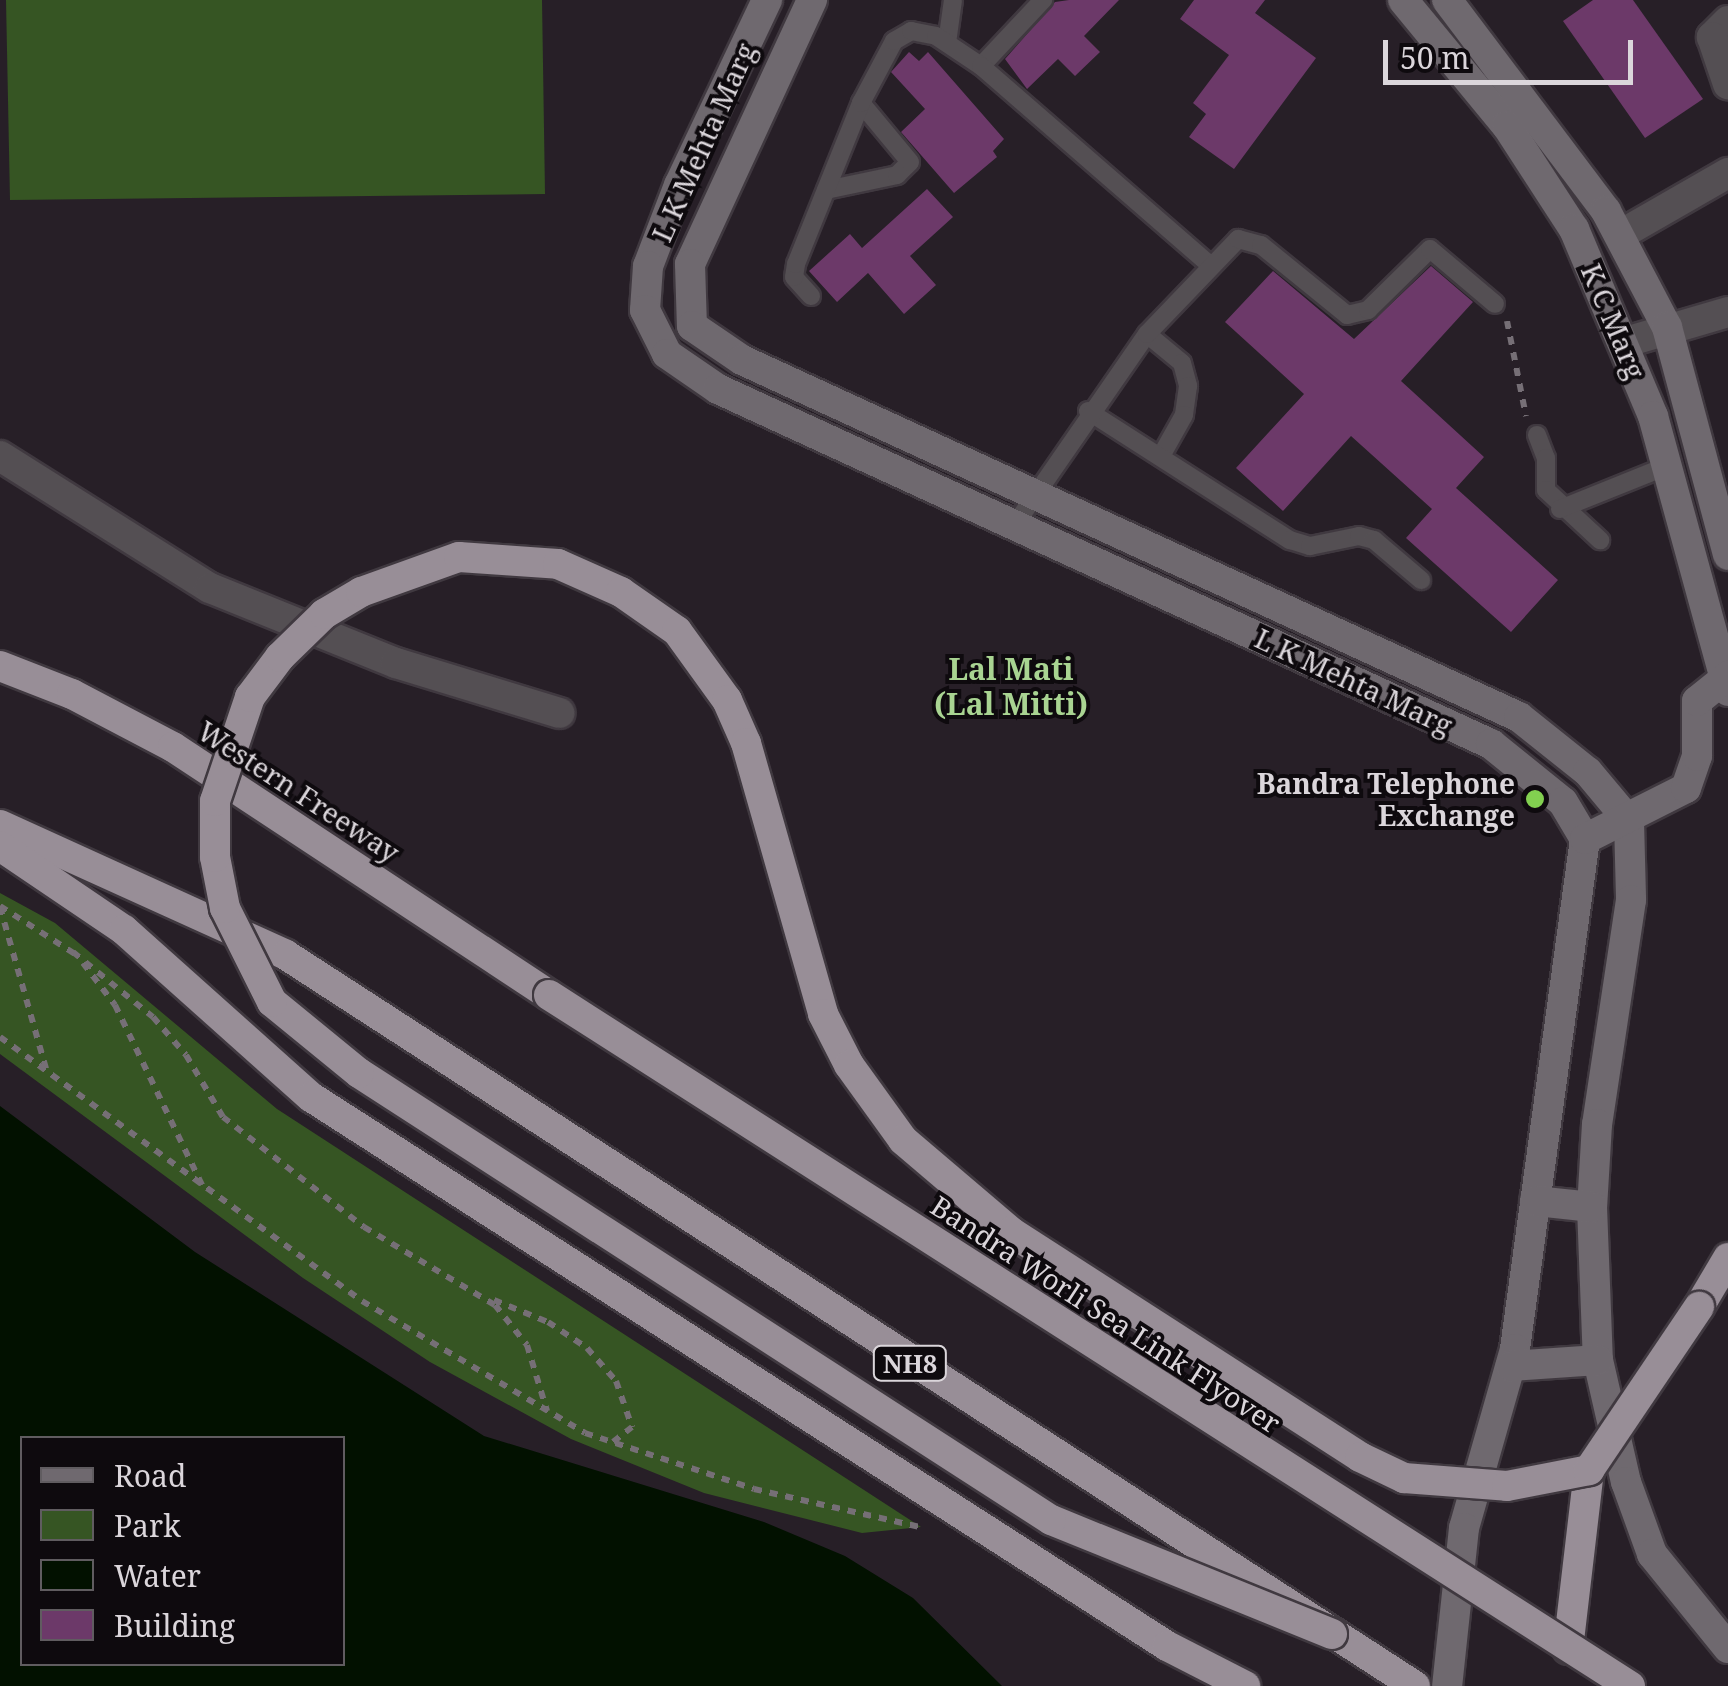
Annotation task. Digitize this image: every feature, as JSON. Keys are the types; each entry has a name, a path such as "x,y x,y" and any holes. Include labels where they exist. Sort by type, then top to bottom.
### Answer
{"highway":[{"path":"1415,1686 1332,1634 1050,1520 359,1073 272,1002 225,908 215,857 215,800 250,697 280,656 324,614 361,592 459,557 558,564 621,592 677,631 727,700 766,804 794,926 823,1014 884,1118 921,1160 1011,1232 1360,1457 1404,1478 1507,1486 1589,1470"},
{"name":"Western Freeway","path":"0,666 72,694 172,747 549,995"},
{"name":"NH8","path":"0,824 286,955 488,1092 1332,1634"},
{"path":"0,846 124,930 311,1097 1168,1646 1246,1686"},
{"name":"Bandra Worli Sea Link Flyover","path":"549,995 1630,1686"},
{"path":"1568,1649 1589,1470 1728,1258"}],"main road":[{"name":"L K Mehta Marg","path":"767,0 648,266 645,310 667,354 718,389 1491,744 1563,802 1584,839"},
{"name":"L K Mehta Marg","path":"812,0 690,264 692,326 742,360 1519,717 1588,772 1628,820"},
{"name":"K C Marg","path":"1403,0 1508,126 1574,229 1626,342 1727,681"},
{"name":"K C Marg","path":"1447,0 1613,223 1667,327 1728,554"},
{"path":"708,125 746,143"},
{"path":"1574,229 1613,223"},
{"path":"1447,1686 1464,1528 1511,1366 1584,839 1686,788 1698,756 1697,701 1727,681"},
{"path":"1628,820 1631,900 1597,1124 1592,1208 1598,1360 1626,1482 1652,1554 1728,1648"},
{"path":"1535,1201 1592,1208"},
{"path":"1511,1366 1598,1360"}],"street":[{"path":"1728,21 1712,37 1728,84"},
{"path":"1613,223 1728,173"},
{"path":"1626,342 1728,312"},
{"path":"0,456 210,588 396,663 560,713"}],"lane":[{"path":"947,42 953,0"},
{"path":"981,66 1043,0"},
{"path":"811,296 794,270 861,103 904,33 947,42 981,66 1210,265"},
{"path":"826,190 897,175 910,162 861,103"},
{"path":"1014,526 1032,492 1088,411 1147,334 1238,239 1253,240 1341,312 1356,315 1430,249 1495,304"},
{"path":"1147,334 1182,362 1188,386 1184,415 1161,456"},
{"path":"1088,411 1290,540 1310,546 1359,536 1374,540 1421,580"},
{"path":"1537,435 1546,458 1546,490 1560,509 1600,540"},
{"path":"1560,509 1666,466"}],"path":[{"path":"1495,304 1507,320 1527,423 1537,435"},
{"path":"0,906 73,952 153,1017 186,1055 223,1117 364,1227 495,1305 527,1345 547,1411"},
{"path":"0,906 46,1070"},
{"path":"73,952 115,1005 203,1188"},
{"path":"0,1037 362,1300 547,1411 612,1443 754,1489 921,1527"},
{"path":"476,1293 548,1322 587,1348 616,1381 632,1427 612,1443"}],"green space":[{"path":"6,0 542,0 545,194 10,200"},
{"path":"0,893 55,923 277,1109 921,1527 862,1533 704,1493 571,1439 430,1362 303,1278 0,1054"}],"water":[{"path":"0,1106 195,1252 484,1436 764,1522 845,1556 913,1598 1002,1686 0,1686"}],"building":[{"path":"1119,0 1084,36 1100,52 1075,76 1058,59 1027,89 1005,59 1055,2"},
{"path":"1194,0 1265,0 1255,13 1316,58 1234,169 1189,137 1206,114 1193,103 1229,55 1180,19"},
{"path":"1593,0 1633,0 1703,99 1645,138 1563,21"},
{"path":"909,52 919,61 928,52 1004,139 993,151 997,157 954,193 901,132 925,109 891,72"},
{"path":"927,189 953,217 910,256 936,285 904,314 868,273 837,302 809,271 850,234 862,248"},
{"path":"1431,266 1473,302 1401,381 1484,457 1456,488 1558,580 1511,632 1406,538 1432,509 1351,436 1283,511 1236,468 1304,394 1225,322 1273,271 1354,339"}],"place":[{"name":"Bandra Telephone Exchange","path":"1535,799"}],"district":[{"name":"Lal Mati (Lal Mitti)","path":"1011,686"}]}
